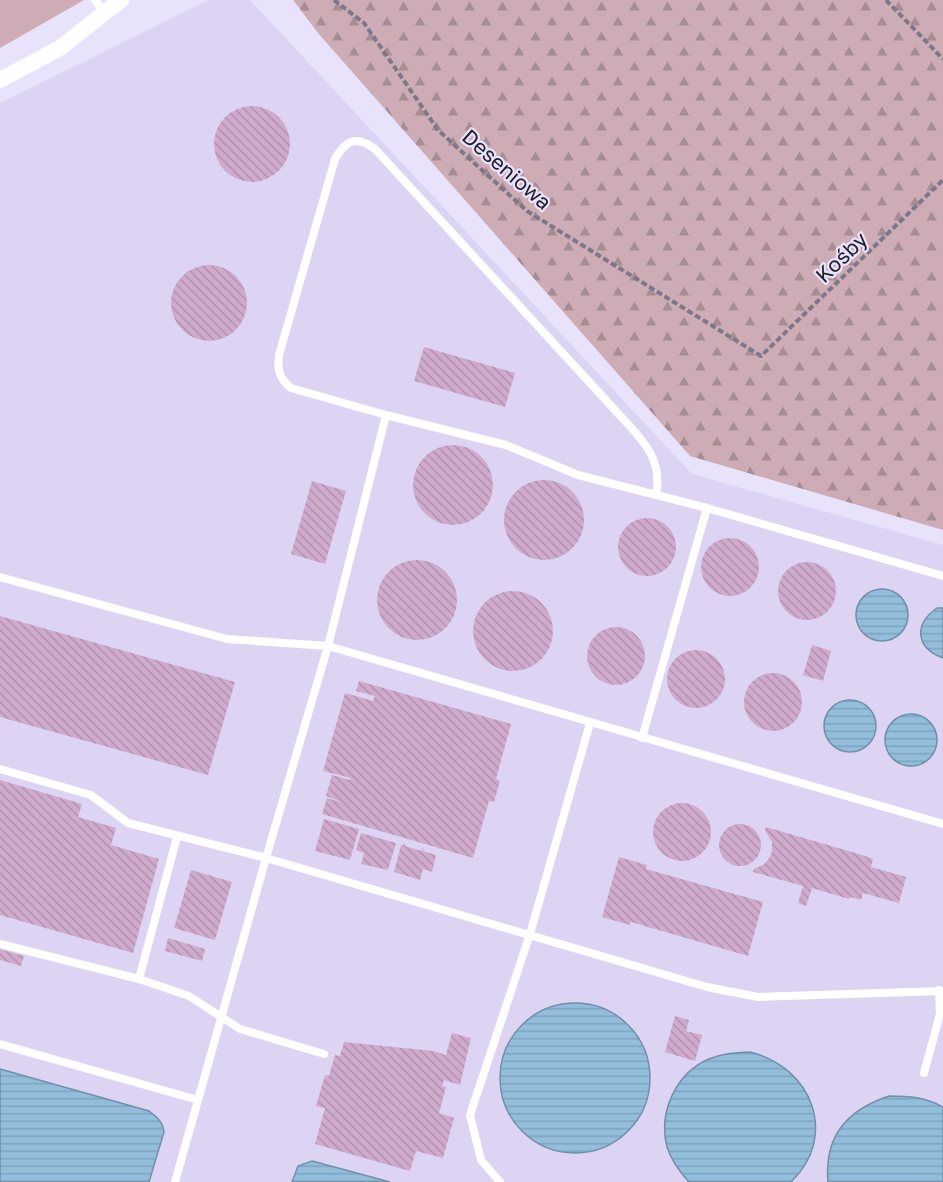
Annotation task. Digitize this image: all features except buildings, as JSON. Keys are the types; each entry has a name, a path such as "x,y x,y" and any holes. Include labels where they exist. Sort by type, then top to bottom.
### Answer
{"street":[{"path":"0,80 60,48 100,7 121,0"}],"lane":[{"path":"656,495 659,480 658,469 654,457 641,439 375,149 365,142 354,141 343,146 335,159 279,355 278,369 282,381 291,388 506,445 578,476 707,508 943,576"},
{"path":"175,1182 328,646 386,415"},
{"path":"642,738 707,508"},
{"path":"0,577 227,639 328,646 943,824"},
{"path":"500,1182 481,1160 470,1115 530,934 590,723"},
{"path":"0,769 91,795 128,823 266,858 707,987 758,997 941,990 940,1014 924,1073"},
{"path":"139,980 177,837"},
{"path":"0,944 139,980 189,996 240,1029 324,1054"},
{"path":"0,1044 198,1100"}],"path":[{"name":"Deseniowa","path":"334,0 364,23 438,130 527,211 761,356"},
{"path":"886,0 943,59"},
{"name":"Kośby","path":"761,356 943,180"}],"shaded area":[{"path":"209,0 250,0 692,474 943,545 943,1182 0,1182 0,103"}],"green space":[{"path":"0,0 84,0 0,48"},
{"path":"293,0 943,0 943,530 690,456 318,33"}],"water":[{"path":"882,589 892,591 900,597 906,605 908,615 906,625 900,633 892,639 882,641 872,639 864,633 858,625 856,615 858,605 864,597 872,591"},
{"path":"937,608 943,608 943,658 927,648 921,636 924,622"},
{"path":"850,700 860,702 868,708 874,716 876,726 874,736 868,744 860,750 850,752 840,750 832,744 826,736 824,726 826,716 832,708 840,702"},
{"path":"911,714 921,716 929,722 935,730 937,740 935,750 929,758 921,764 911,766 901,764 893,758 887,750 885,740 887,730 893,722 901,716"},
{"path":"575,1003 604,1009 628,1025 644,1049 650,1078 644,1107 628,1131 604,1147 575,1153 546,1147 522,1131 506,1107 500,1078 506,1049 522,1025 546,1009"},
{"path":"750,1052 772,1060 789,1072 803,1088 812,1105 815,1125 814,1144 806,1164 791,1182 689,1182 676,1166 667,1147 665,1120 672,1095 687,1074 697,1065 719,1056"},
{"path":"0,1069 149,1111 159,1120 164,1132 149,1182 0,1182"},
{"path":"889,1096 917,1098 943,1107 943,1182 828,1182 830,1151 841,1127 861,1109"},
{"path":"312,1161 390,1182 292,1182 298,1166"}]}
